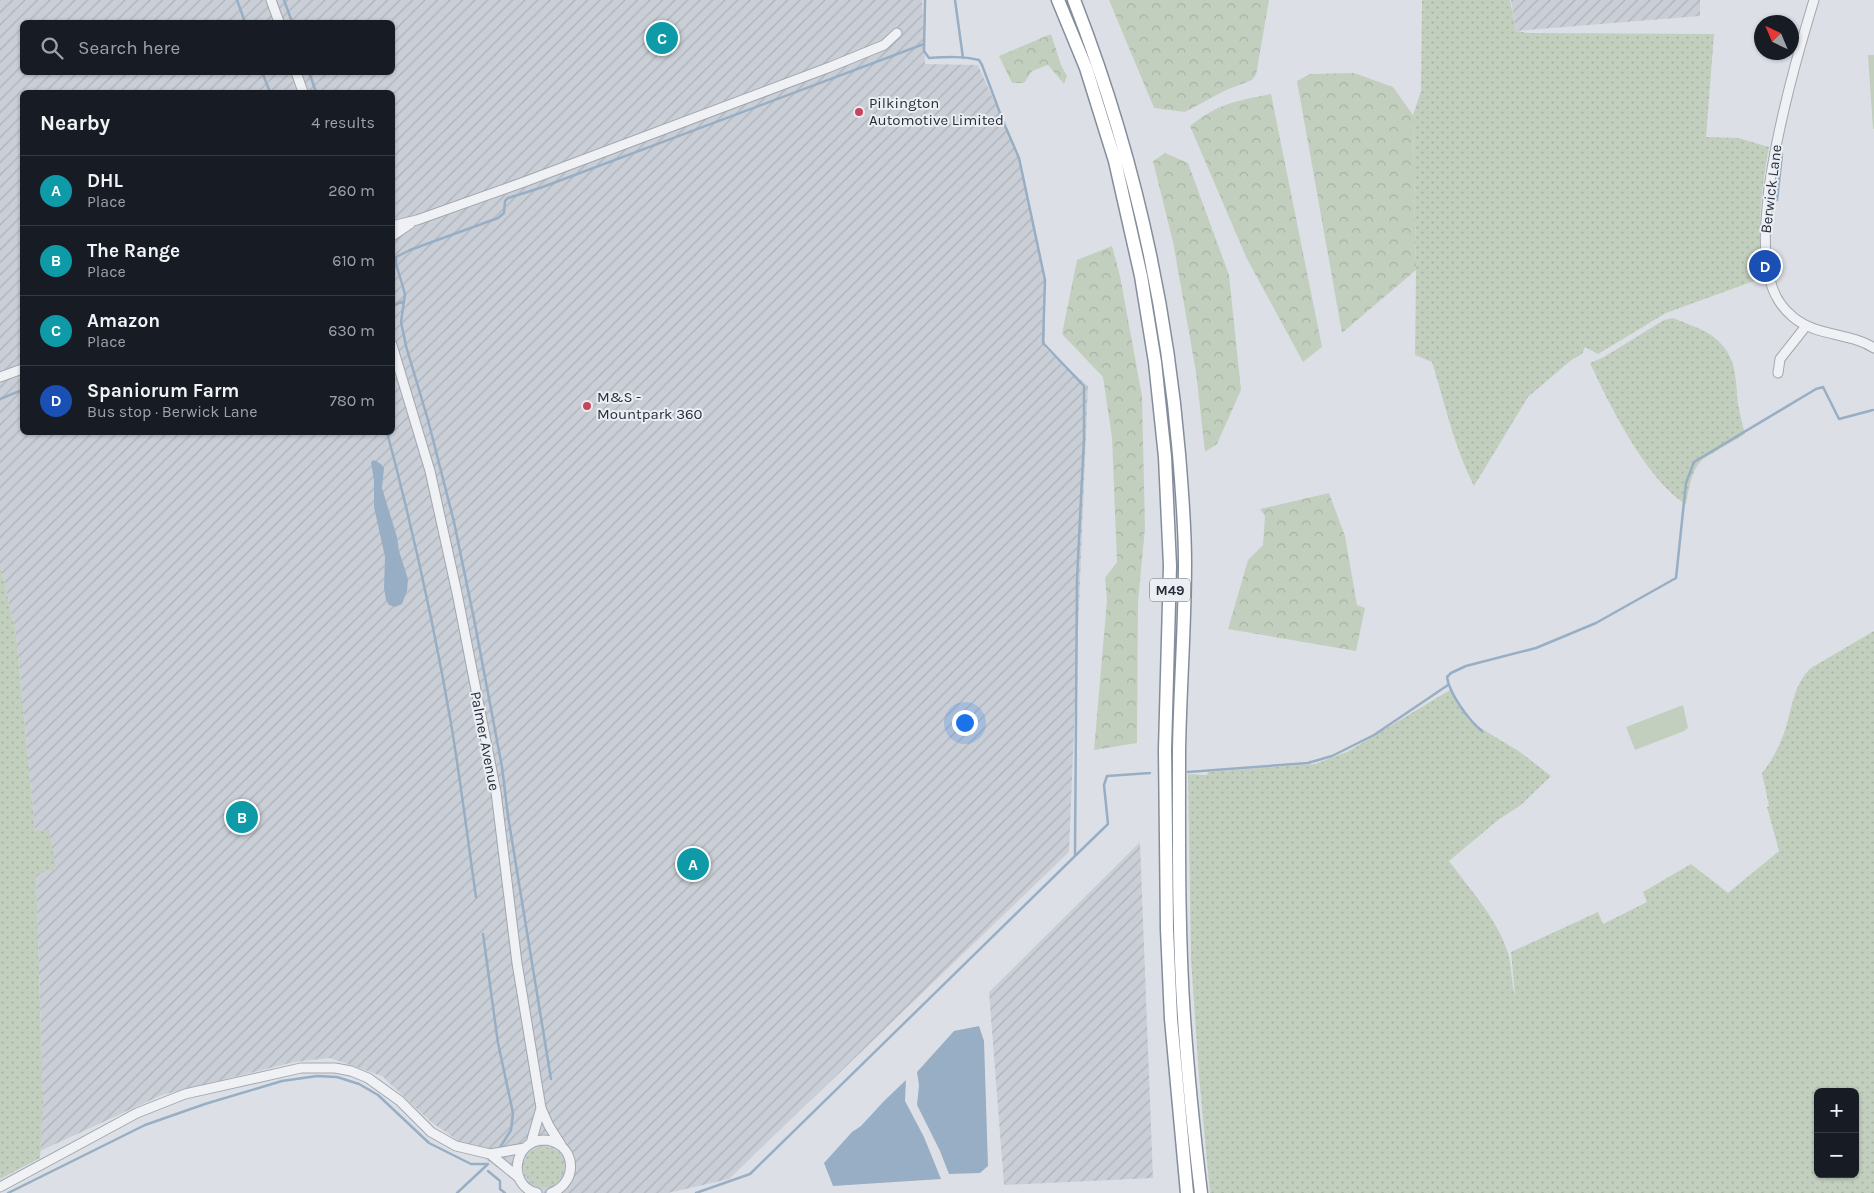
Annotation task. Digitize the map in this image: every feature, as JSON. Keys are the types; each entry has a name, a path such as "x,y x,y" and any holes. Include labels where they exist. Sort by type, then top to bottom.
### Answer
{"highway":[{"name":"M49","path":"1058,0 1086,68 1115,161 1141,276 1155,362 1164,447 1170,566 1165,749 1167,929 1171,1020 1187,1193"},
{"name":"M49","path":"1074,0 1098,61 1127,156 1154,270 1170,370 1179,453 1185,561 1179,748 1180,927 1184,1018 1201,1193"}],"street":[{"path":"271,0 278,20"},
{"name":"Berwick Lane","path":"1814,0 1795,60 1770,183 1765,240 1770,280 1781,304 1792,317 1820,332 1867,344 1874,348"},
{"path":"395,225 417,220 524,182 830,67 884,45 897,33"},
{"path":"297,75 302,90"},
{"path":"395,234 417,220"},
{"path":"1778,373 1780,359 1806,326"},
{"name":"Palmer Avenue","path":"395,355 430,471 492,773 517,962 541,1108 528,1145 518,1160 518,1177"},
{"path":"0,377 20,369"},
{"path":"0,1186 137,1113 185,1094 301,1068 336,1068 352,1071 368,1078 400,1101 436,1136 456,1146 490,1154 518,1177 526,1188 537,1193"},
{"path":"541,1108 549,1126 570,1160 570,1174 567,1181 560,1189 551,1193"},
{"path":"490,1154 546,1140 553,1141 562,1147"}],"shaded area":[{"path":"0,0 922,0 925,64 978,65 1019,158 1045,280 1045,348 1088,386 1069,852 729,1179 668,1193 535,1193 431,1122 382,1076 330,1058 294,1062 162,1095 40,1151 43,1100 36,874 56,869 35,831 16,634 0,563"},
{"path":"1511,0 1700,0 1700,16 1516,31"},
{"path":"1140,842 1153,1178 1004,1185 989,992"}],"green space":[{"path":"1109,0 1269,0 1256,75 1252,80 1226,90 1185,112 1154,108"},
{"path":"1422,0 1510,0 1516,31 1528,33 1714,34 1706,137 1738,138 1769,147 1760,228 1765,277 1666,313 1598,354 1585,347 1582,354 1570,361 1528,397 1474,486 1455,441 1432,362 1415,355 1416,270 1413,115 1421,91"},
{"path":"1051,34 1061,65 1067,76 1064,84 1048,65 1032,71 1024,83 1012,83 999,56"},
{"path":"1868,55 1874,55 1874,129 1873,129"},
{"path":"1354,73 1393,87 1413,115 1416,270 1342,333 1297,81 1310,74"},
{"path":"1271,94 1322,347 1303,362 1247,259 1190,126 1210,112 1228,104"},
{"path":"1165,153 1188,163 1229,275 1241,390 1217,444 1205,452 1196,372 1173,242 1153,161"},
{"path":"1112,246 1120,276 1142,396 1145,528 1138,602 1137,743 1094,750 1107,600 1105,578 1117,562 1112,438 1103,377 1062,334 1077,260"},
{"path":"1673,318 1708,333 1717,340 1729,356 1735,373 1738,404 1745,434 1699,463 1691,480 1686,504 1671,493 1643,460 1618,420 1590,363 1604,357 1664,320"},
{"path":"1329,493 1345,536 1357,605 1365,608 1356,651 1228,629 1248,560 1263,545 1265,516 1260,509"},
{"path":"0,563 16,634 35,831 49,830 56,869 36,874 43,1100 40,1158 0,1179"},
{"path":"1874,631 1874,1193 1210,1193 1191,959 1188,774 1207,775 1208,772 1315,764 1347,752 1450,690 1469,721 1520,752 1551,776 1521,805 1498,820 1449,861 1497,928 1508,953 1515,995 1511,952 1598,912 1603,924 1647,902 1643,892 1691,864 1728,893 1779,851 1767,807 1769,806 1762,773 1777,751 1796,691 1811,668"},
{"path":"1683,705 1688,728 1635,750 1626,727"},
{"path":"544,1147 558,1153 564,1167 558,1181 544,1187 530,1181 524,1167 530,1153"}],"water":[{"path":"374,460 384,468 382,488 408,579 407,591 402,604 395,607 389,605 386,600 384,588 385,557 374,507 374,481 371,462"},
{"path":"979,1026 984,1041 988,1166 980,1173 949,1174 940,1151 917,1105 919,1085 917,1072 954,1031"},
{"path":"906,1080 905,1101 924,1137 941,1179 833,1186 824,1163 852,1132 861,1126"}],"waterway":[{"path":"237,0 244,20"},
{"path":"284,0 291,20"},
{"path":"696,1193 750,1174 1075,856 1077,579 1084,438 1084,386 1043,343 1045,280 1019,158 982,65 979,60 967,58 929,58 924,51 925,0"},
{"path":"955,0 963,58"},
{"path":"551,1079 508,816 502,767 454,522 401,322 405,294 396,264 396,257 410,250 498,218 504,213 505,201 508,198 540,188 924,44"},
{"path":"263,75 269,90"},
{"path":"310,75 315,90"},
{"path":"1777,200 1782,154"},
{"path":"395,305 404,301"},
{"path":"1482,731 1471,721 1460,706 1451,691 1447,677 1466,666 1536,648 1596,623 1676,578 1686,483 1694,462 1816,389 1823,387 1839,419 1873,410"},
{"path":"0,399 20,391"},
{"path":"388,435 415,543 431,617 455,750 476,897"},
{"path":"1188,772 1308,763 1332,756 1374,735 1448,685"},
{"path":"1075,856 1108,824 1104,785 1107,776 1150,773"},
{"path":"483,934 498,1043 513,1113 511,1130 499,1149"},
{"path":"8,1193 145,1125 205,1104 282,1081 317,1076 337,1077 359,1084 378,1095 429,1143 471,1164 488,1164"},
{"path":"457,1193 487,1165"},
{"path":"488,1171 500,1181 500,1189 505,1193"}],"place":[{"name":"Amazon","path":"662,38"},
{"name":"Pilkington Automotive Limited","path":"859,112"},
{"name":"Spaniorum Farm","path":"1765,266"},
{"name":"M&S - Mountpark 360","path":"587,406"},
{"name":"The Range","path":"242,817"},
{"name":"DHL","path":"693,864"}]}
